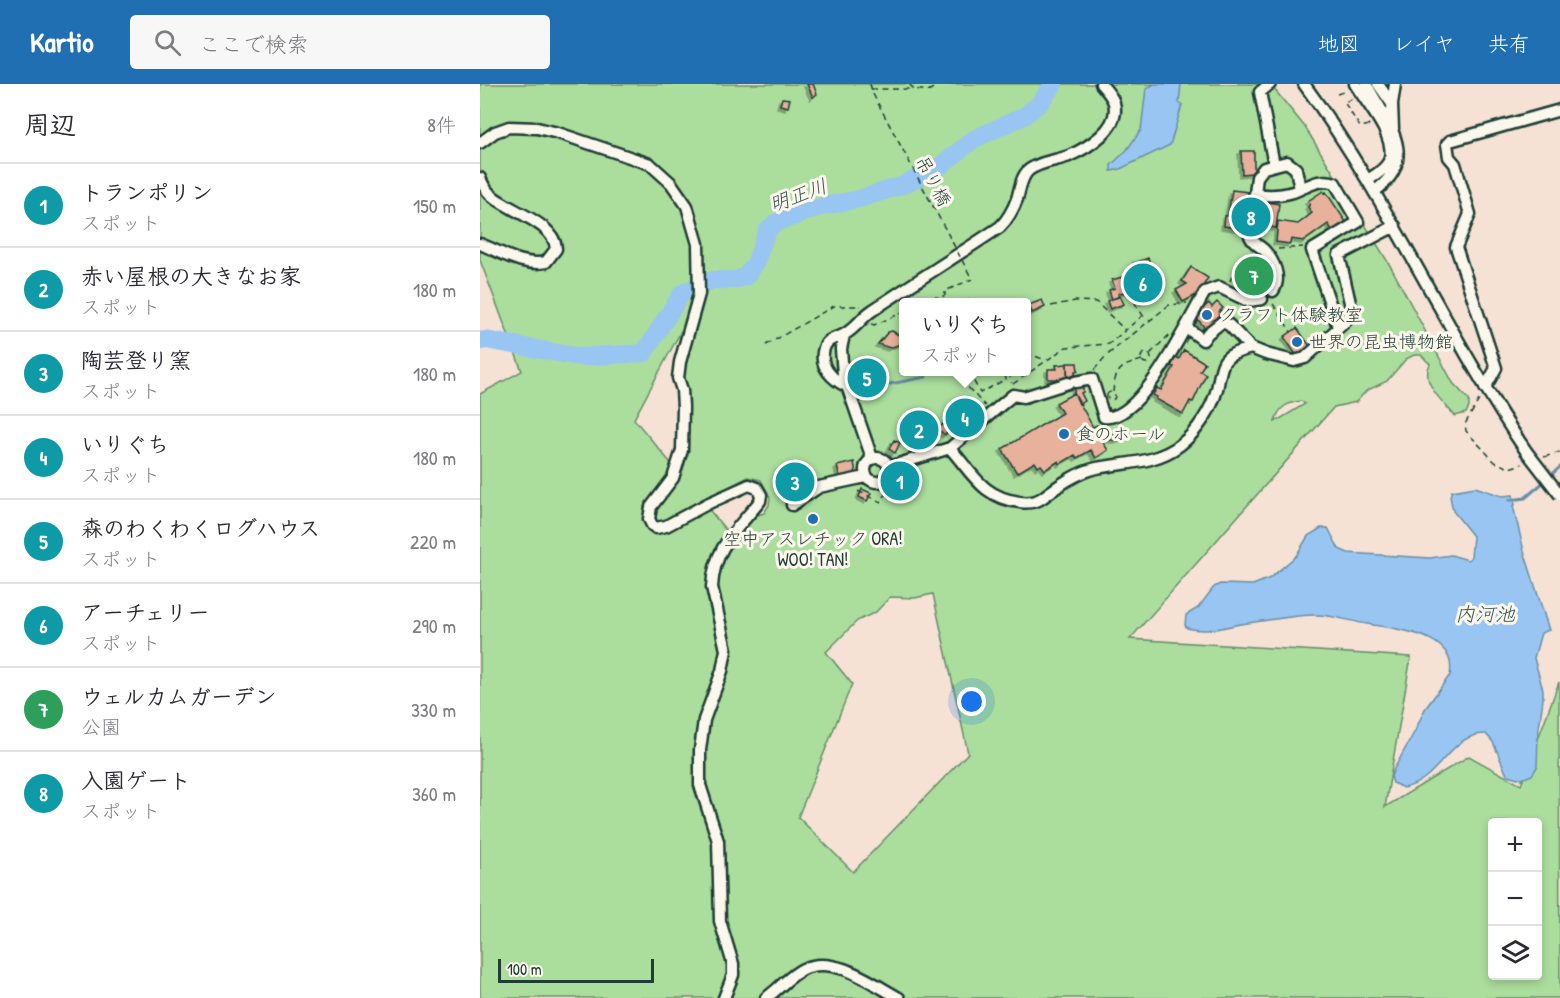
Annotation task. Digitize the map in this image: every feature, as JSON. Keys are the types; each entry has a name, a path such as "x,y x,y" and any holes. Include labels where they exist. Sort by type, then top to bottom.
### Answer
{"street":[{"path":"848,387 826,371 823,360 824,347 832,337 844,334 879,306 1000,227 1008,219 1027,171 1039,164 1066,157 1081,150 1103,134 1114,115 1114,104 1101,84"},
{"path":"1270,84 1260,92 1274,165"},
{"path":"1304,84 1368,180 1485,388 1527,456 1560,495"},
{"path":"1378,84 1392,104"},
{"path":"1374,192 1388,182 1395,171 1398,155 1393,132 1392,104 1395,84"},
{"path":"1352,87 1364,89 1393,132"},
{"path":"1364,89 1391,146 1389,160 1385,167 1368,180"},
{"path":"1485,388 1496,368 1456,247 1470,214 1455,164 1449,157 1447,144 1450,141 1560,110"},
{"path":"480,143 488,135 501,129 537,128 650,164 671,183 687,206 698,243 699,294 691,318 678,378 682,390 683,407 682,450 673,478 651,507 649,519 656,528 666,526 749,485 758,488 761,495 760,501 723,546 715,562 712,579 726,650 722,671 704,720 700,750 700,785 718,841 720,921 733,964 733,975 724,998"},
{"path":"1273,291 1277,278 1264,251 1252,241 1250,236 1257,177 1264,168 1287,162 1296,169 1300,189"},
{"path":"480,178 490,194 530,218 552,236 556,249 546,262 533,263 505,255 480,244"},
{"path":"1255,194 1271,197 1322,181 1335,183 1358,222 1312,250 1338,327"},
{"path":"1186,328 1203,339 1222,322 1229,325 1251,348 1294,361 1305,358 1346,321 1351,307 1339,255 1395,226"},
{"path":"889,467 951,448 992,413 1013,390 1024,397 1092,379 1104,417 1120,415 1145,391 1182,338 1205,291 1219,287 1248,302 1262,299"},
{"path":"844,334 841,362 843,374 872,458"},
{"path":"951,448 987,491 1002,500 1024,503 1039,500 1082,472 1152,460 1180,445 1208,414 1215,399 1224,362 1231,354 1251,348"},
{"path":"792,505 819,488 852,479 866,477 873,482 881,481 888,476 889,467 882,459 872,458"},
{"path":"866,477 866,464 872,458"},
{"path":"766,998 792,976 806,968 819,965 833,966 899,998"}],"path":[{"name":"吊り橋","path":"870,84 873,94 972,279 945,291 945,295 940,298"},
{"path":"909,84 914,90"},
{"path":"871,88 928,91 940,84"},
{"path":"1337,94 1352,87"},
{"path":"1364,89 1344,102 1360,127 1380,124"},
{"path":"1227,290 1232,274 1246,265 1249,258 1264,251 1291,246 1312,250"},
{"path":"1129,294 1146,321"},
{"path":"1051,306 1075,301 1096,302 1125,330"},
{"path":"1092,379 1093,370 1098,362 1146,321 1169,305 1199,302"},
{"path":"1273,304 1291,332"},
{"path":"766,345 834,306 879,306"},
{"path":"863,318 874,325 899,314"},
{"path":"1031,374 1066,346 1109,344 1142,316"},
{"path":"1142,360 1143,354 1149,354 1169,334 1174,333 1182,338"},
{"path":"1113,392 1118,371 1142,360 1146,363 1150,362 1149,354"},
{"path":"1031,355 1047,360"},
{"path":"958,376 992,413"},
{"path":"971,376 980,393 1006,379 1005,376"},
{"path":"1010,376 1013,390 1029,376"},
{"path":"1485,388 1465,424 1466,430 1495,462 1509,468 1527,456"},
{"path":"1543,457 1560,452"},
{"path":"852,479 857,490 881,502 904,463"}],"green space":[{"path":"480,84 1270,84 1305,127 1391,267 1453,383 1469,400 1469,407 1466,413 1455,416 1431,385 1428,378 1430,364 1421,355 1414,355 1406,359 1387,381 1366,391 1356,402 1334,407 1130,639 1411,657 1385,807 1469,756 1521,785 1559,682 1560,998 480,998 480,394 522,371 480,260","holes":["704,288 703,299 682,369 688,439 680,474 634,419","1301,401 1305,404 1275,422 1284,407","748,477 761,480 770,497 769,505 764,513 755,516 734,540 702,501","933,594 968,753 853,872 798,817 852,684 826,652 857,621 876,612 890,597 915,598"]}],"water":[{"path":"1154,84 1181,84 1179,103 1182,105 1170,145 1111,171 1111,165 1126,151 1141,130 1146,89"},
{"name":"内河池","path":"1475,487 1502,496 1513,495 1515,505 1513,506 1524,551 1549,630 1541,633 1534,658 1543,690 1543,699 1538,735 1537,767 1532,775 1522,779 1507,775 1493,742 1486,734 1462,741 1426,777 1415,784 1403,788 1393,783 1391,776 1394,769 1425,709 1450,675 1450,661 1444,650 1422,636 1407,631 1320,615 1286,617 1207,630 1187,628 1185,625 1186,615 1198,608 1214,587 1220,584 1253,585 1270,578 1296,556 1308,536 1321,528 1328,528 1339,549 1348,553 1430,558 1451,555 1468,560 1471,557 1473,536 1453,511 1450,496 1452,491"}],"building":[{"path":"807,84 813,84 817,94 813,97"},
{"path":"782,98 790,99 788,107 780,105"},
{"path":"1241,151 1254,151 1254,170 1251,173 1242,174"},
{"path":"1232,190 1248,192 1243,229 1224,226"},
{"path":"1323,191 1326,192 1346,222 1333,231 1328,224 1304,241 1291,239 1290,244 1276,242 1278,221 1298,224 1312,213 1308,207 1310,204 1308,201"},
{"path":"1260,201 1279,204 1276,228 1257,224"},
{"path":"1148,258 1158,296 1148,300 1139,275 1142,273 1138,262"},
{"path":"1138,262 1142,273 1139,275 1148,300 1143,302 1138,287 1118,294 1119,297 1112,299 1109,290 1115,288 1112,280 1122,277 1125,284 1136,280 1133,263"},
{"path":"1191,267 1208,278 1198,294 1183,302 1176,290 1187,284 1182,281"},
{"path":"1120,296 1124,304 1110,309 1107,301"},
{"path":"1042,300 1045,307 1032,313 1031,304"},
{"name":"クラフト体験教室","path":"1217,302 1223,308 1205,328 1195,316 1209,303 1212,307"},
{"name":"世界の昆虫博物館","path":"1297,328 1310,346 1297,356 1284,337"},
{"path":"892,331 899,335 899,345 890,348 878,344 888,332"},
{"path":"1184,350 1205,363 1200,371 1206,374 1193,402 1190,401 1183,414 1153,395 1157,388 1161,390 1174,367 1171,366 1176,357 1179,359"},
{"path":"1067,363 1077,363 1075,387 1068,387"},
{"path":"1067,364 1067,379 1048,379 1048,369 1057,369 1056,365"},
{"path":"865,372 872,376 868,384 861,380"},
{"path":"1075,385 1083,385 1081,393 1085,401 1079,404 1074,393"},
{"name":"食のホール","path":"1074,393 1093,427 1097,425 1102,433 1098,435 1108,450 1096,458 1091,450 1077,458 1075,455 1045,470 1041,465 1038,467 1035,462 1017,473 1002,449 1062,413 1056,403"},
{"path":"943,424 950,429 945,435 938,429"},
{"path":"922,426 924,432 916,435 914,429"},
{"path":"1109,434 1122,434 1122,440 1109,440"},
{"path":"894,440 900,443 895,453 889,449"},
{"path":"854,462 856,474 840,478 837,466"},
{"path":"804,472 808,484 786,491 782,480"},
{"path":"862,489 871,493 867,501 859,497"}],"waterway":[{"name":"明正川","path":"480,341 486,340 580,357 644,353 682,293 713,280 734,280 745,277 755,264 767,231 775,223 820,207 859,199 903,185 939,167 974,139 1024,116 1039,104 1054,84"},
{"path":"880,382 890,384 926,377"},
{"path":"1550,476 1560,467"},
{"path":"1510,500 1525,498 1545,481"}],"place":[{"name":"入園ゲート","path":"1251,217"},
{"name":"ウェルカムガーデン","path":"1254,276"},
{"name":"アーチェリー","path":"1143,283"},
{"name":"クラフト体験教室","path":"1207,315"},
{"name":"世界の昆虫博物館","path":"1297,342"},
{"name":"森のわくわくログハウス","path":"867,378"},
{"name":"いりぐち","path":"965,418"},
{"name":"赤い屋根の大きなお家","path":"919,430"},
{"name":"食のホール","path":"1064,434"},
{"name":"トランポリン","path":"900,481"},
{"name":"陶芸登り窯","path":"795,482"},
{"name":"空中アスレチック ORA! WOO! TAN!","path":"813,519"}]}
